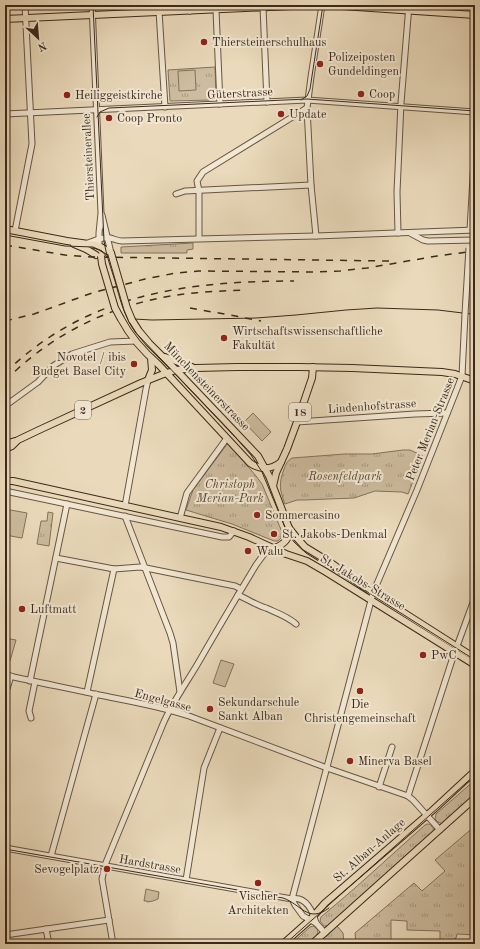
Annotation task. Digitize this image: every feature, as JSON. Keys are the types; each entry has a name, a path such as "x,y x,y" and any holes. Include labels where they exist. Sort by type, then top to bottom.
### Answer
{"main road":[{"path":"5,19 312,5"},
{"path":"327,5 409,8 475,15"},
{"path":"5,229 67,241 88,243 99,246 111,253"},
{"path":"67,241 98,256 99,246"},
{"name":"Münchensteinerstrasse","path":"111,253 132,320 145,338 254,452 265,468 289,528"},
{"name":"Münchensteinerstrasse","path":"98,256 102,264 115,308 127,331 250,462 257,467 265,468"},
{"path":"158,352 168,359 196,368"},
{"name":"Münchensteinerstrasse","path":"148,380 152,370 151,358"},
{"name":"2","path":"5,449 12,446 18,440 148,380 176,370 237,367 313,367 432,372 455,374 475,381"},
{"name":"18","path":"281,462 312,378 313,367"},
{"path":"5,444 18,440"},
{"path":"265,468 275,466 281,462"},
{"path":"273,488 275,477 281,462"},
{"name":"St. Jakobs-Strasse","path":"5,481 13,481 234,531 286,554 307,561 371,600 456,649 475,658"},
{"path":"274,548 287,540 289,528"},
{"name":"St. Jakobs-Strasse","path":"289,528 305,547 331,563 456,649 475,665"},
{"name":"St. Alban-Anlage","path":"283,944 312,918 323,905 473,773"},
{"path":"312,944 475,798"}],"street":[{"path":"15,231 32,144 25,5"},
{"name":"Thiersteinerallee","path":"92,5 94,110 101,213 99,246"},
{"path":"190,11 197,5"},
{"path":"206,5 216,10 220,104"},
{"path":"316,236 311,185 307,100 322,5"},
{"path":"263,7 267,102"},
{"path":"398,233 396,192 409,8"},
{"path":"159,11 165,107"},
{"name":"Güterstrasse","path":"5,114 307,100 475,112"},
{"path":"199,238 199,191 197,181 203,172 307,108"},
{"path":"88,243 99,238 108,237 122,241 473,230 475,142"},
{"path":"176,194 184,191 311,185"},
{"name":"Thiersteinerallee","path":"101,213 111,253"},
{"path":"409,233 428,241 472,240"},
{"name":"Peter Merian-Strasse","path":"292,899 373,593 417,490 462,376 464,317 469,248 472,240"},
{"path":"111,253 114,245 122,241"},
{"path":"5,406 38,382 53,366 72,354 110,342 136,341"},
{"path":"125,506 148,380"},
{"name":"Lindenhofstrasse","path":"297,422 447,413"},
{"path":"180,518 187,493 227,438"},
{"name":"St. Jakobs-Strasse","path":"5,478 13,481"},
{"path":"5,491 225,538 230,536 234,531"},
{"path":"31,718 29,711 32,681 67,504"},
{"path":"125,516 170,633 173,643 180,692"},
{"path":"113,944 102,879 105,866 170,710 258,561 264,554 274,548"},
{"path":"56,558 114,569 146,568 234,586 241,589"},
{"path":"87,692 114,569"},
{"path":"238,595 260,606 282,614 296,624"},
{"path":"408,796 456,649 475,597"},
{"path":"5,695 8,676"},
{"name":"Engelgasse","path":"8,676 170,710 379,787 408,796 414,800 440,830"},
{"path":"51,856 96,694"},
{"path":"186,880 204,768 220,728"},
{"path":"379,787 392,747"},
{"name":"Hardstrasse","path":"5,848 292,899 297,898 302,900 311,909 312,918 325,933"},
{"path":"292,899 303,916 312,918"},
{"path":"5,935 109,920"},
{"path":"46,929 49,944"}],"green space":[{"path":"215,67 216,96 214,100 170,101 168,70"},
{"path":"195,70 196,90 179,91 178,71"},
{"path":"193,243 193,249 187,250 187,253 121,253 121,247"},
{"path":"253,413 271,432 262,441 244,422"},
{"name":"Christoph Merian-Park","path":"228,443 262,484 282,532 281,538 278,541 274,541 232,524 186,510 193,490"},
{"name":"Rosenfeldpark","path":"410,450 423,456 408,494 402,492 375,491 354,498 297,500 285,504 281,490 282,474 288,461 292,458 345,454 372,454"},
{"path":"5,509 27,513 22,538 5,535"},
{"path":"48,512 53,513 49,546 37,544 41,521 47,521"},
{"path":"5,638 16,640 10,661 5,660"},
{"path":"221,660 234,664 225,687 213,683"},
{"path":"475,780 475,795 443,824 438,822 435,819 436,814"},
{"path":"427,824 432,827 434,831 432,833 328,926 324,926 320,921 321,917"},
{"path":"475,826 475,888 473,889 471,900 475,902 475,935 457,934 456,938 452,941 440,941 440,931 407,930 407,921 391,920 391,944 356,944 355,933 414,883 422,891 445,871 435,860"},
{"path":"146,889 159,892 158,899 147,902 144,901"},
{"path":"313,926 316,928 318,933 307,944 291,944 310,927"},
{"path":"337,926 343,933 344,944 318,943"}],"tram line":[{"path":"93,5 104,241 107,256 125,314 132,327 251,455 262,472 287,532 294,542 306,553 475,660"},
{"path":"301,100 307,96 310,89 323,5"},
{"path":"97,117 100,112 109,108 307,99 475,111"},
{"path":"5,235 65,246 93,247 102,251 107,257"},
{"path":"125,313 134,319 152,320 256,318 377,308 438,310 471,314"},
{"path":"285,944 475,775"},
{"path":"5,849 283,898 305,911 315,914 329,908"}],"railway":[{"path":"5,245 65,255 91,257 389,261"},
{"path":"5,321 34,314 92,293 145,279 176,273 199,271 340,271 475,251"},
{"path":"5,373 36,346 69,325 104,309 139,297 176,289 215,284 294,281"},
{"path":"5,381 22,365 59,338 99,317 143,302 175,295 247,290"},
{"path":"190,308 261,321"}],"place":[{"name":"Thiersteinerschulhaus","path":"204,42"},
{"name":"Polizeiposten Gundeldingen","path":"320,64"},
{"name":"Coop","path":"361,94"},
{"name":"Heiliggeistkirche","path":"67,95"},
{"name":"Update","path":"281,114"},
{"name":"Coop Pronto","path":"109,118"},
{"name":"Wirtschaftswissenschaftliche Fakultät","path":"224,338"},
{"name":"Novotel / ibis Budget Basel City","path":"134,364"},
{"name":"Sommercasino","path":"257,515"},
{"name":"St. Jakobs-Denkmal","path":"274,534"},
{"name":"Walu","path":"248,551"},
{"name":"Luftmatt","path":"22,609"},
{"name":"PwC","path":"423,655"},
{"name":"Die Christengemeinschaft","path":"360,691"},
{"name":"Sekundarschule Sankt Alban","path":"210,709"},
{"name":"Minerva Basel","path":"350,761"},
{"name":"Sevogelplatz","path":"107,869"},
{"name":"Vischer Architekten","path":"258,883"}]}
